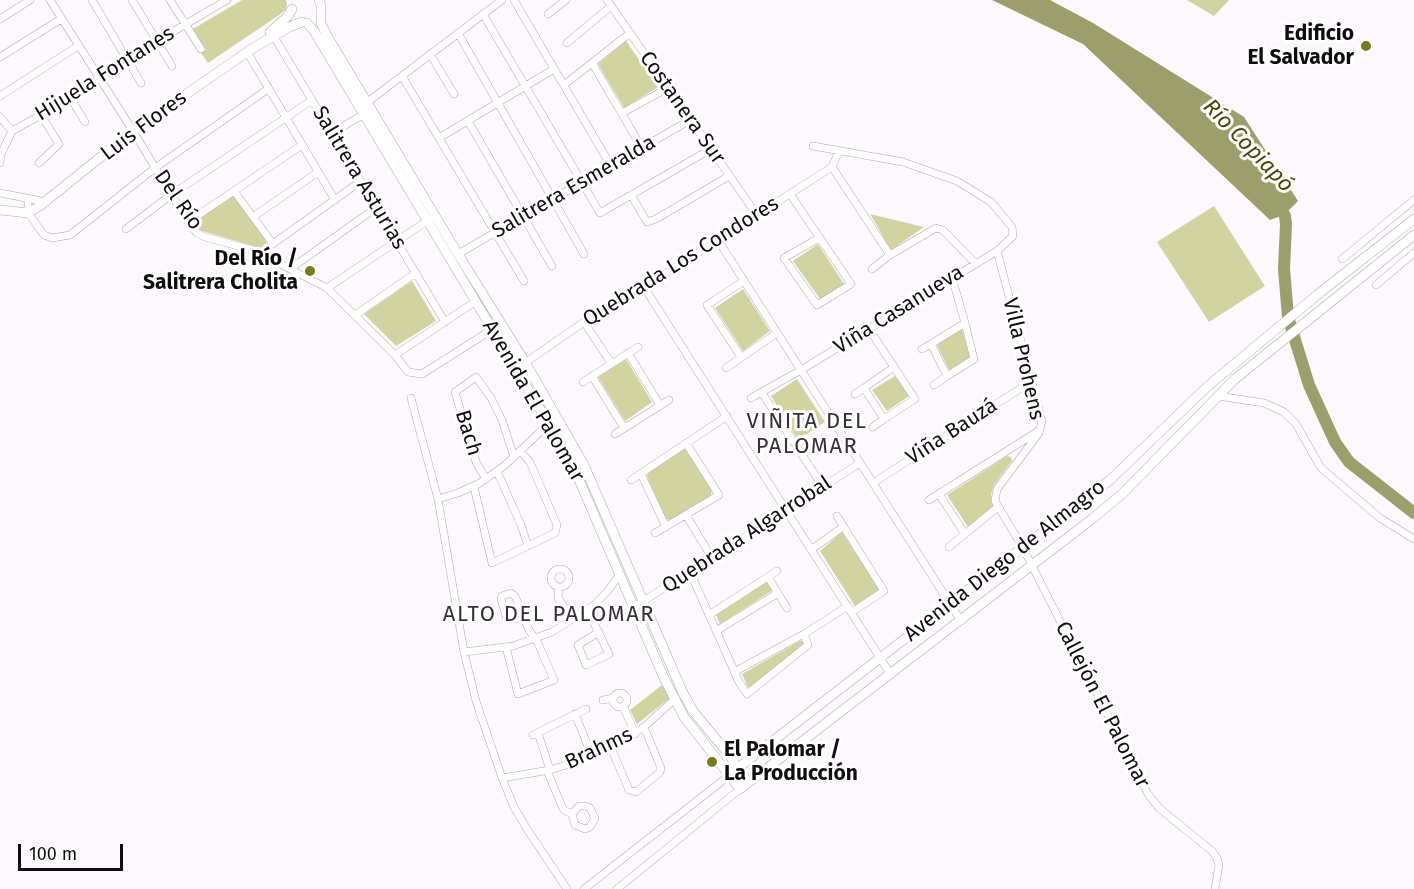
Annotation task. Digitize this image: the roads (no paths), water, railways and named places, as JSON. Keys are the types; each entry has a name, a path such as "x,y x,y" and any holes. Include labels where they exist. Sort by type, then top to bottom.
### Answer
{"street":[{"path":"0,19 30,0"},
{"name":"Del Río","path":"50,0 197,233 260,253 327,288 395,355 408,372 422,374 493,329"},
{"path":"92,0 141,83"},
{"path":"132,0 172,66"},
{"path":"170,0 201,49"},
{"name":"Hijuela Fontanes","path":"0,163 0,154 12,131 227,0"},
{"path":"320,8 327,0"},
{"path":"332,133 430,54 502,0"},
{"path":"514,0 611,166"},
{"path":"548,14 566,0"},
{"name":"Luis Flores","path":"248,51 284,21 293,3"},
{"name":"Avenida El Palomar","path":"293,3 295,18 314,31 431,218 476,302 571,461 620,574 639,605 681,691 693,711 748,783"},
{"path":"567,43 609,3"},
{"name":"Costanera Sur","path":"609,3 757,215"},
{"name":"Luis Flores","path":"28,213 44,203 133,131 248,51 273,35 304,22 314,21 320,8"},
{"name":"Avenida El Palomar","path":"320,8 323,28 363,108"},
{"path":"483,14 600,213 711,149"},
{"path":"0,57 61,19"},
{"path":"458,33 584,254"},
{"path":"564,85 630,33"},
{"name":"Salitrera Asturias","path":"273,35 445,322"},
{"path":"0,96 78,46"},
{"path":"248,51 334,200"},
{"path":"430,54 454,94"},
{"path":"592,63 642,148"},
{"path":"439,138 554,69"},
{"path":"402,76 524,281"},
{"path":"622,113 668,88"},
{"path":"28,198 28,213 44,235 51,238 70,235 155,168 268,89"},
{"path":"70,97 84,122"},
{"path":"126,229 171,195 312,100"},
{"path":"39,163 59,144 41,115"},
{"path":"0,117 12,131"},
{"path":"468,120 552,266"},
{"name":"Salitrera Esmeralda","path":"458,254 690,120"},
{"path":"188,222 302,145"},
{"path":"813,146 903,162 935,172 975,190 991,202 1013,230 1012,239 996,251"},
{"path":"839,151 832,167 890,255"},
{"name":"Quebrada Los Condores","path":"516,369 584,322 644,287 832,167"},
{"path":"253,217 318,172"},
{"path":"631,195 648,222 729,176"},
{"path":"260,253 361,182"},
{"path":"234,191 273,244"},
{"path":"0,193 44,203"},
{"path":"790,194 850,284 817,305 784,258 819,238"},
{"path":"1342,259 1414,200"},
{"path":"290,269 376,207"},
{"path":"0,210 28,213"},
{"path":"327,288 431,218"},
{"name":"Avenida El Palomar","path":"431,218 458,254 525,362 584,465 675,700 694,732 740,789"},
{"name":"Avenida Diego de Almagro","path":"584,889 1102,486 1185,407 1268,335 1414,219"},
{"path":"872,269 890,255 936,228 943,230 975,263"},
{"name":"Avenida Diego de Almagro","path":"617,889 740,789 962,621 1114,501 1234,379 1414,235"},
{"path":"718,240 962,621"},
{"name":"Viña Casanueva","path":"751,398 996,251"},
{"name":"Villa Prohens","path":"996,251 1042,421 1040,431 997,489 995,501 998,507"},
{"path":"1376,285 1414,253"},
{"path":"355,315 416,273"},
{"path":"934,386 974,359 952,277"},
{"path":"741,357 707,305 744,281"},
{"path":"644,287 891,675"},
{"path":"395,355 476,302"},
{"path":"584,322 611,363"},
{"path":"922,349 964,323"},
{"path":"869,329 915,399 873,427"},
{"path":"726,368 777,333"},
{"path":"931,344 947,376"},
{"path":"583,382 638,347"},
{"path":"628,353 660,405"},
{"path":"855,394 894,367"},
{"path":"592,376 624,428"},
{"name":"Bach","path":"486,479 476,462 455,392 476,377 491,398 514,457"},
{"name":"Viña Bauzá","path":"873,483 1032,381"},
{"path":"864,388 884,419"},
{"path":"762,393 823,487"},
{"path":"1218,396 1264,402 1284,412 1296,424 1321,468 1380,518 1414,539"},
{"path":"411,398 438,499 464,652 476,701 514,807 567,889"},
{"path":"615,434 669,400"},
{"path":"438,499 474,487 486,479 514,457 557,416"},
{"path":"631,480 727,416"},
{"path":"929,500 1040,431"},
{"path":"655,533 719,495 686,442"},
{"path":"474,487 492,563 555,533 557,525 530,462 520,451"},
{"path":"1007,451 1012,452 1018,461"},
{"name":"Quebrada Algarrobal","path":"639,605 860,462"},
{"path":"497,471 528,546"},
{"path":"641,474 666,527"},
{"path":"1102,486 1114,501"},
{"path":"939,494 965,534"},
{"path":"949,547 998,507 1032,567"},
{"path":"686,515 712,558"},
{"path":"734,672 884,591 837,516"},
{"path":"812,549 843,527"},
{"name":"Callejón El Palomar","path":"1032,567 1148,794 1159,808 1212,851 1217,858 1219,865 1215,889"},
{"path":"709,615 777,571"},
{"path":"690,573 734,672 747,694 808,645 804,634"},
{"path":"464,652 506,647 552,632 587,609 607,592 620,574"},
{"path":"768,577 787,608"},
{"path":"559,587 558,597 571,620"},
{"path":"716,632 778,593"},
{"path":"587,609 599,632 609,654 586,664 578,645 599,632"},
{"path":"506,647 517,692 522,693 554,680 524,618"},
{"name":"Brahms","path":"502,778 548,770 611,748 644,728 675,700 681,691"},
{"path":"603,700 614,698 619,693 624,695 627,702 623,706"},
{"path":"614,698 616,705 623,706"},
{"path":"623,706 635,734"},
{"path":"572,814 564,810 561,804 536,734 586,709"},
{"path":"575,714 592,756"},
{"path":"611,748 629,790 636,792 660,772 661,768 644,728"}],"water":[{"path":"992,0 1050,0 1093,23 1244,117 1298,201 1284,215 1270,220 1083,44"}],"waterway":[{"name":"Río Copiapó","path":"1277,201 1285,216 1286,224 1284,269 1288,317 1309,385 1335,442 1349,462 1414,513"}],"place":[{"name":"Edificio El Salvador","path":"1366,46"},
{"name":"Del Río / Salitrera Cholita","path":"310,271"},
{"name":"El Palomar / La Producción","path":"712,762"}],"district":[{"name":"VIÑITA DEL PALOMAR","path":"807,434"},
{"name":"ALTO DEL PALOMAR","path":"549,615"}]}
